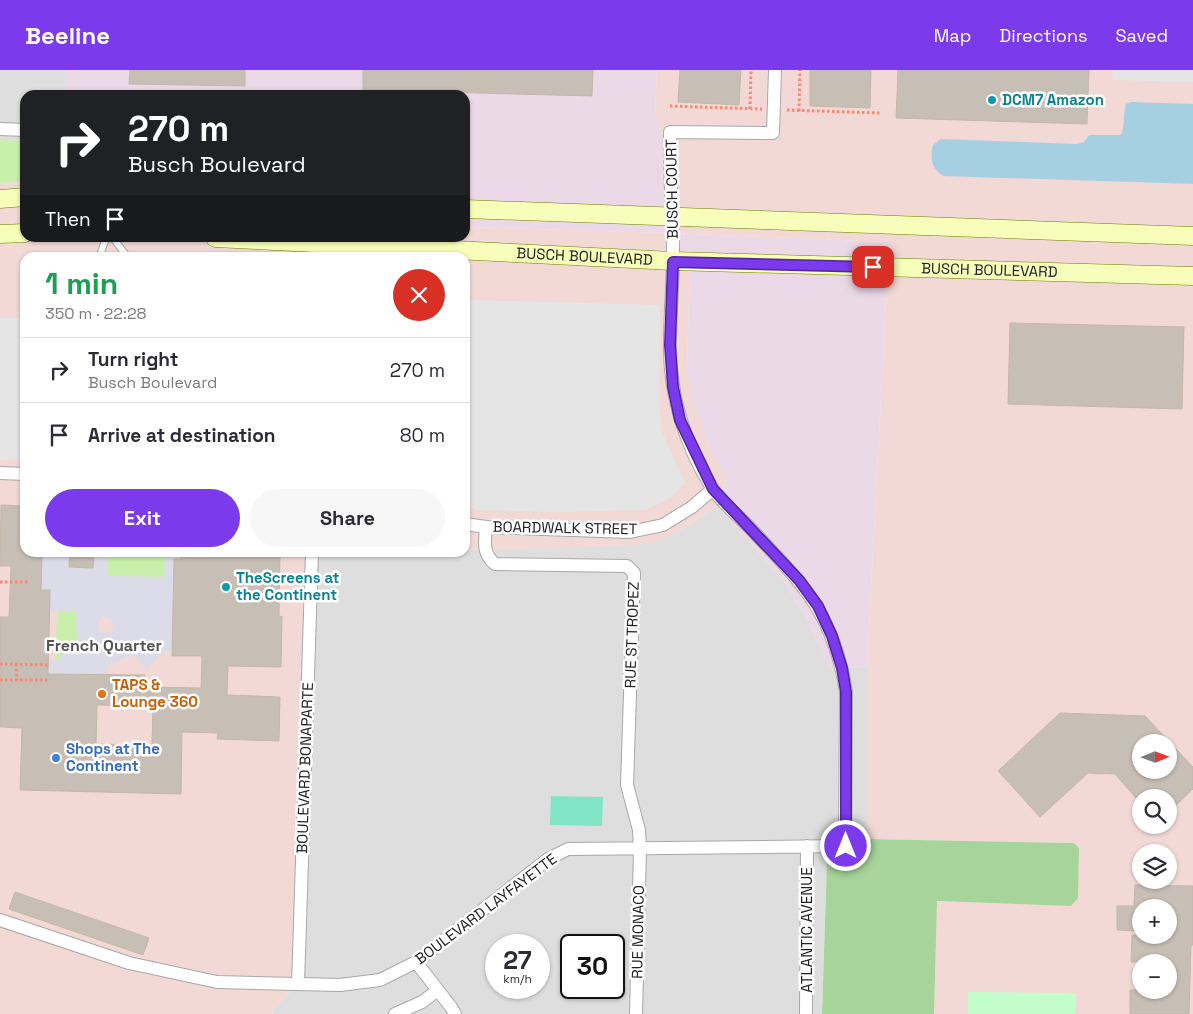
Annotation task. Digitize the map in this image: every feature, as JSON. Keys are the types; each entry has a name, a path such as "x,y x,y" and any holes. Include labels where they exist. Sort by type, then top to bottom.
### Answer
{"main road":[{"path":"0,198 20,197"},
{"path":"470,209 1193,236"},
{"path":"0,234 20,233"},
{"name":"BUSCH BOULEVARD","path":"292,242 673,262 1193,276"}],"street":[{"name":"BUSCH COURT","path":"673,262 670,132 773,133 775,70"},
{"path":"0,129 20,130"},
{"path":"673,262 670,345 673,387 680,420 713,489"},
{"path":"0,473 20,474"},
{"name":"BOARDWALK STREET","path":"470,524 630,532 663,526 692,507 713,489"},
{"name":"BOULEVARD LAYFAYETTE","path":"0,920 129,963 217,982 340,984 380,980 416,962 548,859 568,849 846,846 846,692 842,668 832,636 818,606 799,580 713,489"},
{"name":"RUE ST TROPEZ","path":"486,526 485,550 489,559 495,564 627,566 634,573 627,785 639,830 640,849"},
{"name":"BOULEVARD BONAPARTE","path":"298,984 312,557"},
{"name":"ATLANTIC AVENUE","path":"806,1014 807,846"},
{"name":"RUE MONACO","path":"636,1014 640,849"},
{"path":"416,962 455,1014"},
{"path":"395,1014 422,1002 438,990"}],"lane":[{"path":"116,242 124,252"}],"path":[{"path":"750,109 751,70"},
{"path":"799,111 800,70"},
{"path":"670,106 765,110"},
{"path":"784,110 880,113"},
{"path":"0,582 29,582"},
{"path":"0,664 49,665"},
{"path":"16,664 16,680"},
{"path":"0,680 49,680"}],"shaded area":[{"path":"0,70 66,70 65,90 20,90 20,141 0,140"},
{"path":"66,70 657,70 655,114 669,153 667,233 470,227 470,90 65,90"},
{"path":"657,70 1193,70 1193,1014 934,1014 937,901 1071,906 1079,848 1074,843 867,839 867,666 889,242 668,233 691,277 687,368 706,440 727,479 717,506 683,529 650,544 485,551 470,550 470,252 20,252 20,557 312,557 298,984 273,1009 272,1014 0,1014 0,183 20,182 20,242 470,242 470,227 667,233 669,153 655,114"},
{"path":"1113,70 1193,70 1193,82 1112,80"},
{"path":"667,233 889,242 867,666 831,670 804,614 783,580 717,506 727,479 706,440 693,399 687,368 691,277"},
{"path":"470,300 660,305 659,404 662,432 685,483 670,498 646,510 556,512 477,510 470,507"},
{"path":"0,318 20,318 20,460 0,460"},
{"path":"717,506 783,580 804,614 831,670 867,666 867,839 845,860 827,862 822,1014 273,1014 273,1009 298,984 312,557 470,557 470,550 485,551 683,529"},
{"path":"42,557 70,557 70,567 93,568 94,557 108,557 108,576 164,577 165,557 181,557 181,559 174,559 172,651 165,651 147,669 132,654 116,663 108,664 107,682 94,674 60,674 60,684 49,684 49,661 55,661 79,638 76,630 77,611 50,612 50,590 28,590 29,567 42,567","holes":["102,617 109,617 113,622 113,629 108,633 102,633 98,629 98,622"]}],"green space":[{"path":"0,140 20,141 20,182 0,183"},
{"path":"108,557 165,557 165,577 108,576"},
{"path":"77,611 76,630 79,638 55,661 57,612"},
{"path":"551,796 603,797 602,826 550,825"},
{"path":"867,839 1074,843 1079,848 1078,898 1071,906 937,901 934,1014 822,1014 827,862 845,860"},
{"path":"968,992 1076,993 1075,1014 968,1014"}],"water":[{"path":"1131,102 1193,104 1193,184 943,176 936,170 932,162 933,145 941,139 1077,144 1084,142 1089,135 1121,135 1126,104"}],"building":[{"path":"130,70 245,70 245,86 129,84"},
{"path":"363,70 593,70 592,96 470,93 470,90 363,90"},
{"path":"680,70 741,70 739,105 678,102"},
{"path":"810,70 871,70 870,108 810,106"},
{"name":"DCM7 Amazon","path":"898,70 1089,70 1087,124 896,118"},
{"path":"1010,323 1184,327 1182,409 1008,404"},
{"path":"1,505 20,506 20,557 42,557 41,590 50,590 48,674 145,675 144,687 201,688 202,656 172,656 174,559 181,559 181,557 280,557 279,617 282,616 281,667 228,666 227,695 280,697 279,741 217,739 218,733 182,732 181,794 20,790 22,728 0,727 0,617 9,617 11,566 0,566","holes":["97,705 153,706 152,745 96,744"]},
{"path":"70,557 94,557 93,568 69,567"},
{"path":"1060,713 1145,716 1162,734 1132,734 1132,779 1178,779 1178,751 1193,767 1193,789 1177,804 1177,789 1132,789 1132,793 1115,774 1088,773 1040,817 998,771"},
{"path":"1177,886 1193,886 1193,945 1191,945 1189,1014 1130,1014 1130,990 1132,990 1132,999 1177,999 1177,954 1132,954 1131,962 1132,935 1132,944 1177,944 1177,899 1134,899 1135,889 1177,889"},
{"path":"15,892 149,938 143,955 9,909"},
{"path":"1117,906 1132,906 1132,931 1117,930"}],"place":[{"name":"DCM7 Amazon","path":"992,100"},
{"name":"TheScreens at the Continent","path":"226,587"},
{"name":"TAPS & Lounge 360","path":"102,694"},
{"name":"Shops at The Continent","path":"56,758"}],"district":[{"name":"French Quarter","path":"104,645"}],"route":[{"path":"846,846 846,692 842,668 832,636 818,606 799,580 713,489 696,457 680,420 673,387 670,345 673,262 873,267"}]}
